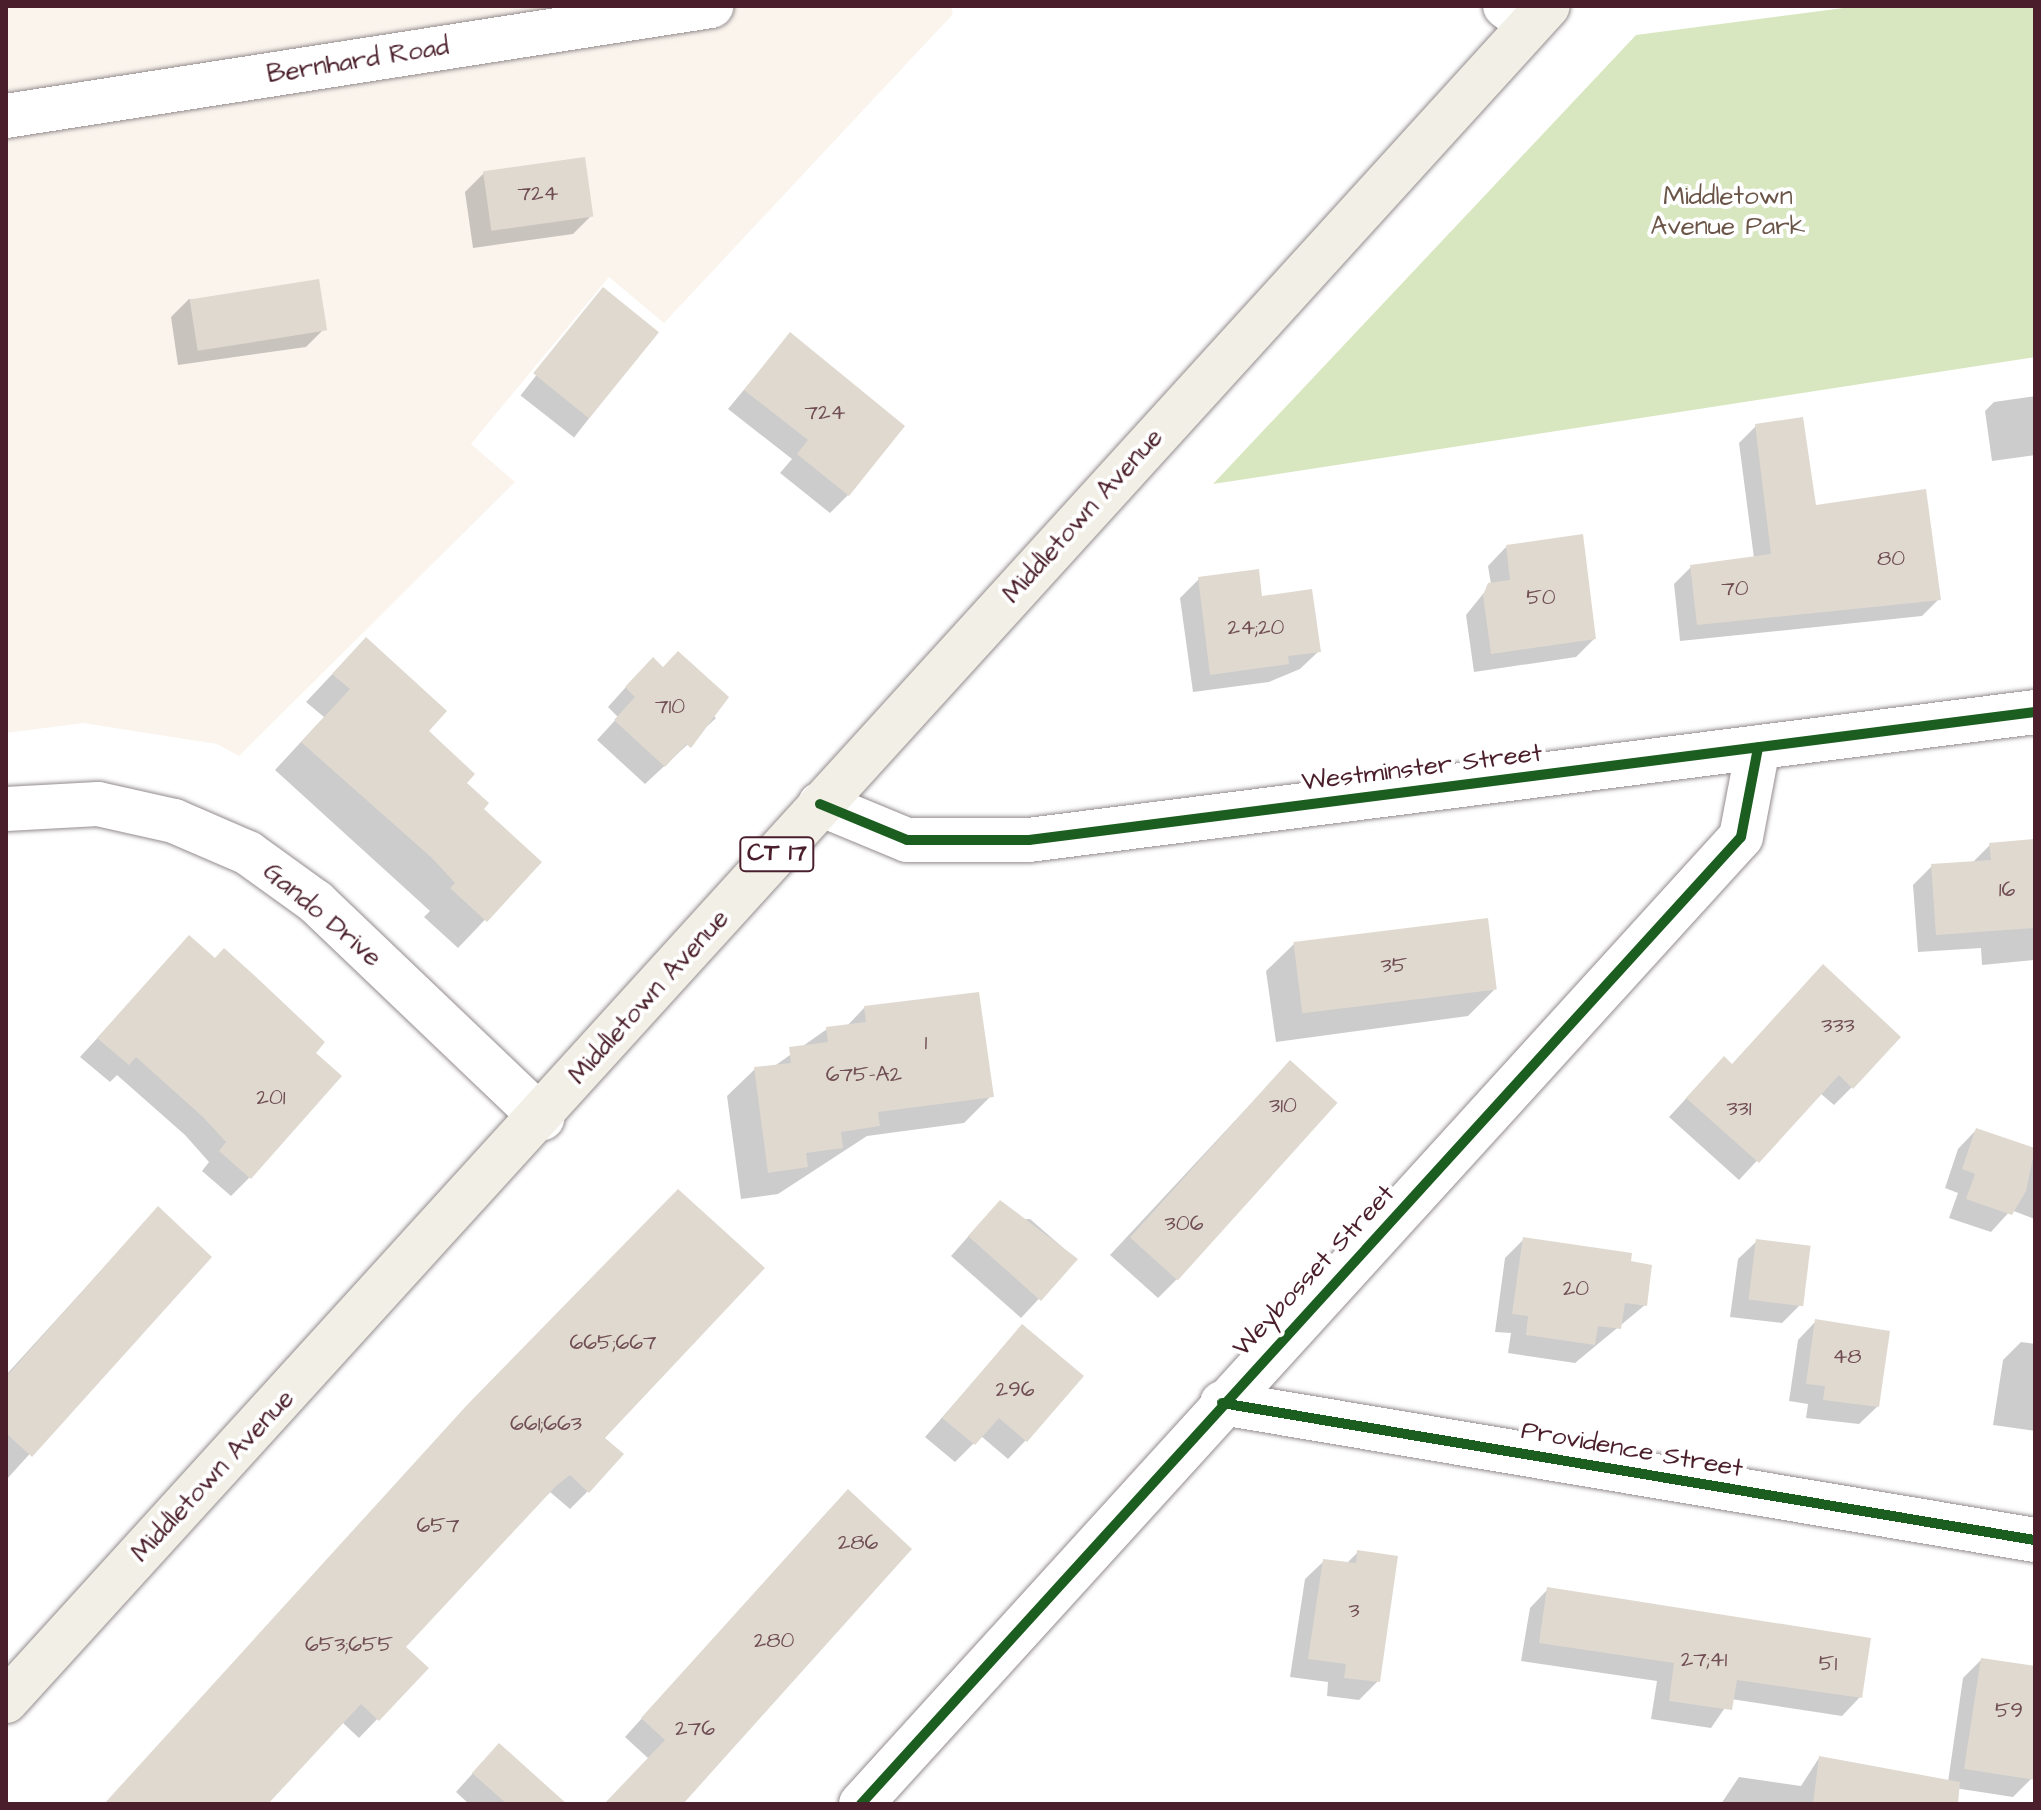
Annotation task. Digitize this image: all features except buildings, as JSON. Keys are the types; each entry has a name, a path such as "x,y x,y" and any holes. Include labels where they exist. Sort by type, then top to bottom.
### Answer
{"main road":[{"name":"Middletown Avenue","path":"6,1701 542,1118 1528,12"}],"street":[{"name":"Bernhard Road","path":"6,116 711,6"},
{"name":"Westminster Street","path":"820,804 907,840 1029,840 2035,712"},
{"name":"Weybosset Street","path":"861,1804 1222,1403 1741,837 1758,748"},
{"name":"Gando Drive","path":"6,809 98,804 174,821 248,853 316,902 542,1118"},
{"name":"Providence Street","path":"1222,1403 2035,1540"}],"shaded area":[{"path":"6,6 951,6 953,14 664,323 609,277 471,444 515,482 239,756 217,744 83,723 6,733"}],"green space":[{"name":"Middletown Avenue Park","path":"1859,6 2035,6 2035,357 1213,484 1636,35"}],"cycle path":[{"path":"820,804 907,840 1029,840 2035,712"},
{"path":"861,1804 1741,837 1758,748"},
{"path":"1222,1403 2035,1540"}]}
